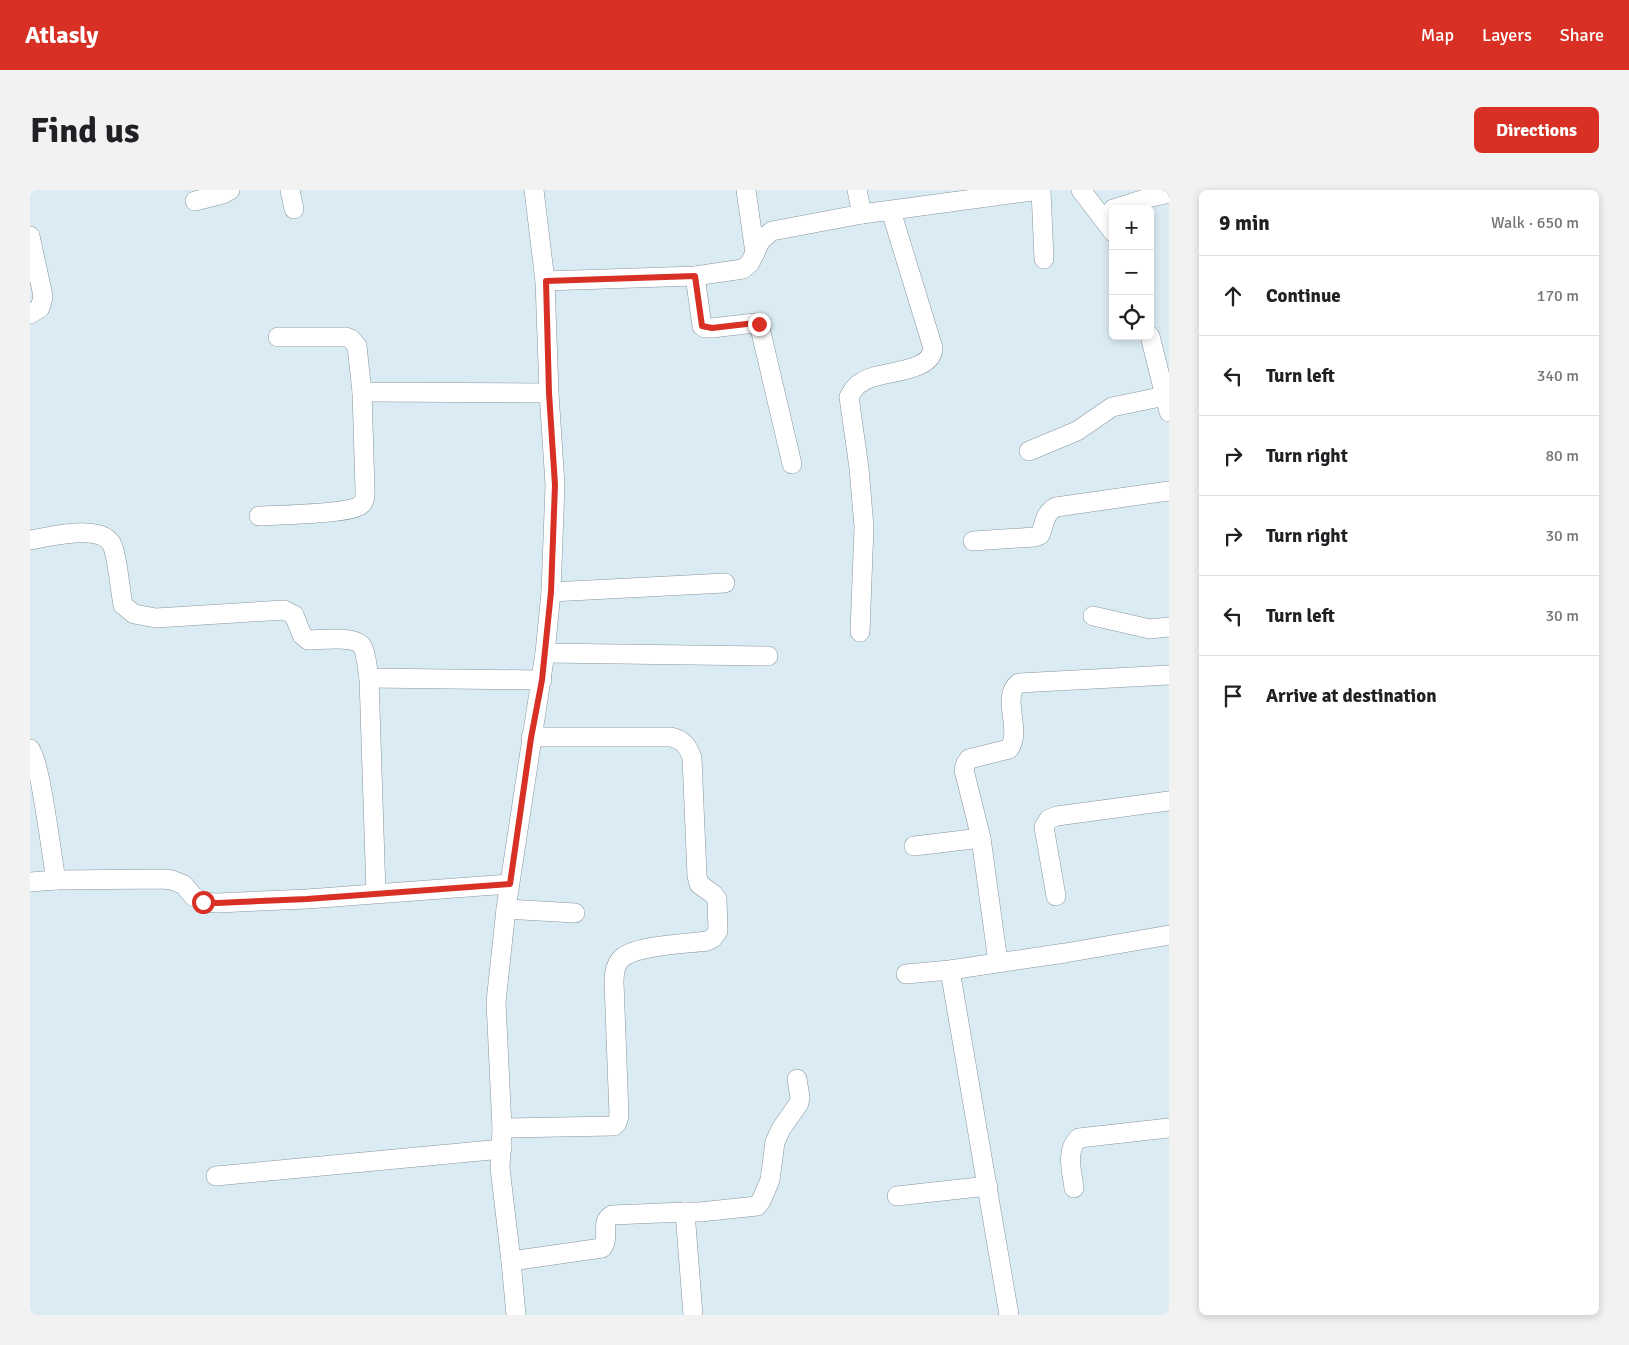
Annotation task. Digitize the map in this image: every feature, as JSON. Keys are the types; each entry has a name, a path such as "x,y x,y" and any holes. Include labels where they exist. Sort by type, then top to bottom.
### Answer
{"street":[{"path":"195,201 223,194 230,190"},
{"path":"290,190 294,209"},
{"path":"516,1315 512,1261 500,1168 502,1128 496,1002 506,910 531,738 542,680 551,592 555,485 549,393 546,281 534,190"},
{"path":"746,190 755,253"},
{"path":"857,190 862,214"},
{"path":"546,281 695,276 743,269 750,263 761,240 772,231 862,214 1040,190 1044,259"},
{"path":"1080,190 1108,210 1169,193"},
{"path":"860,632 864,527 859,468 849,397 852,390 862,382 924,364 933,353 891,211"},
{"path":"30,236 43,298 40,308 30,314"},
{"path":"695,276 702,326 712,328 759,324 792,464"},
{"path":"259,516 350,509 360,506 365,500 362,392 357,346 351,339 346,338 278,338"},
{"path":"1029,451 1077,431 1112,408 1166,394 1151,340"},
{"path":"362,392 549,393"},
{"path":"973,541 1035,537 1040,535 1047,515 1050,510 1056,507 1169,491"},
{"path":"30,540 84,532 101,535 113,546 123,605 134,614 156,618 284,610 294,615 302,635 308,640 347,639 363,647 369,678 376,893"},
{"path":"551,592 725,584"},
{"path":"1093,616 1150,629 1169,627"},
{"path":"545,653 768,656"},
{"path":"998,962 981,838 964,770 966,763 969,759 1009,748 1013,744 1011,696 1016,685 1020,683 1169,675"},
{"path":"369,678 542,680"},
{"path":"502,1128 614,1126 617,1124 619,1116 615,968 620,959 631,951 707,941 713,938 718,931 717,900 713,894 702,888 697,876 692,758 689,749 683,742 671,737 531,738"},
{"path":"30,749 35,756 40,780 56,880"},
{"path":"1056,896 1044,828 1049,819 1057,816 1169,801"},
{"path":"914,846 981,838"},
{"path":"30,882 56,880 172,880 184,885 193,896 203,902 217,903 307,899 510,884"},
{"path":"506,910 575,913"},
{"path":"906,974 950,970 1065,953 1169,935"},
{"path":"950,970 1009,1315"},
{"path":"512,1261 602,1248 606,1243 605,1222 612,1215 700,1212 756,1206 761,1201 770,1180 775,1142 780,1129 800,1097 797,1079"},
{"path":"1074,1188 1070,1153 1075,1141 1079,1138 1169,1128"},
{"path":"216,1176 502,1149"},
{"path":"897,1196 988,1186"},
{"path":"685,1212 693,1315"}],"route":[{"path":"203,902 307,899 510,884 531,738 542,680 551,592 555,485 549,393 546,281 695,276 700,323 702,326 712,328 759,324"}]}
